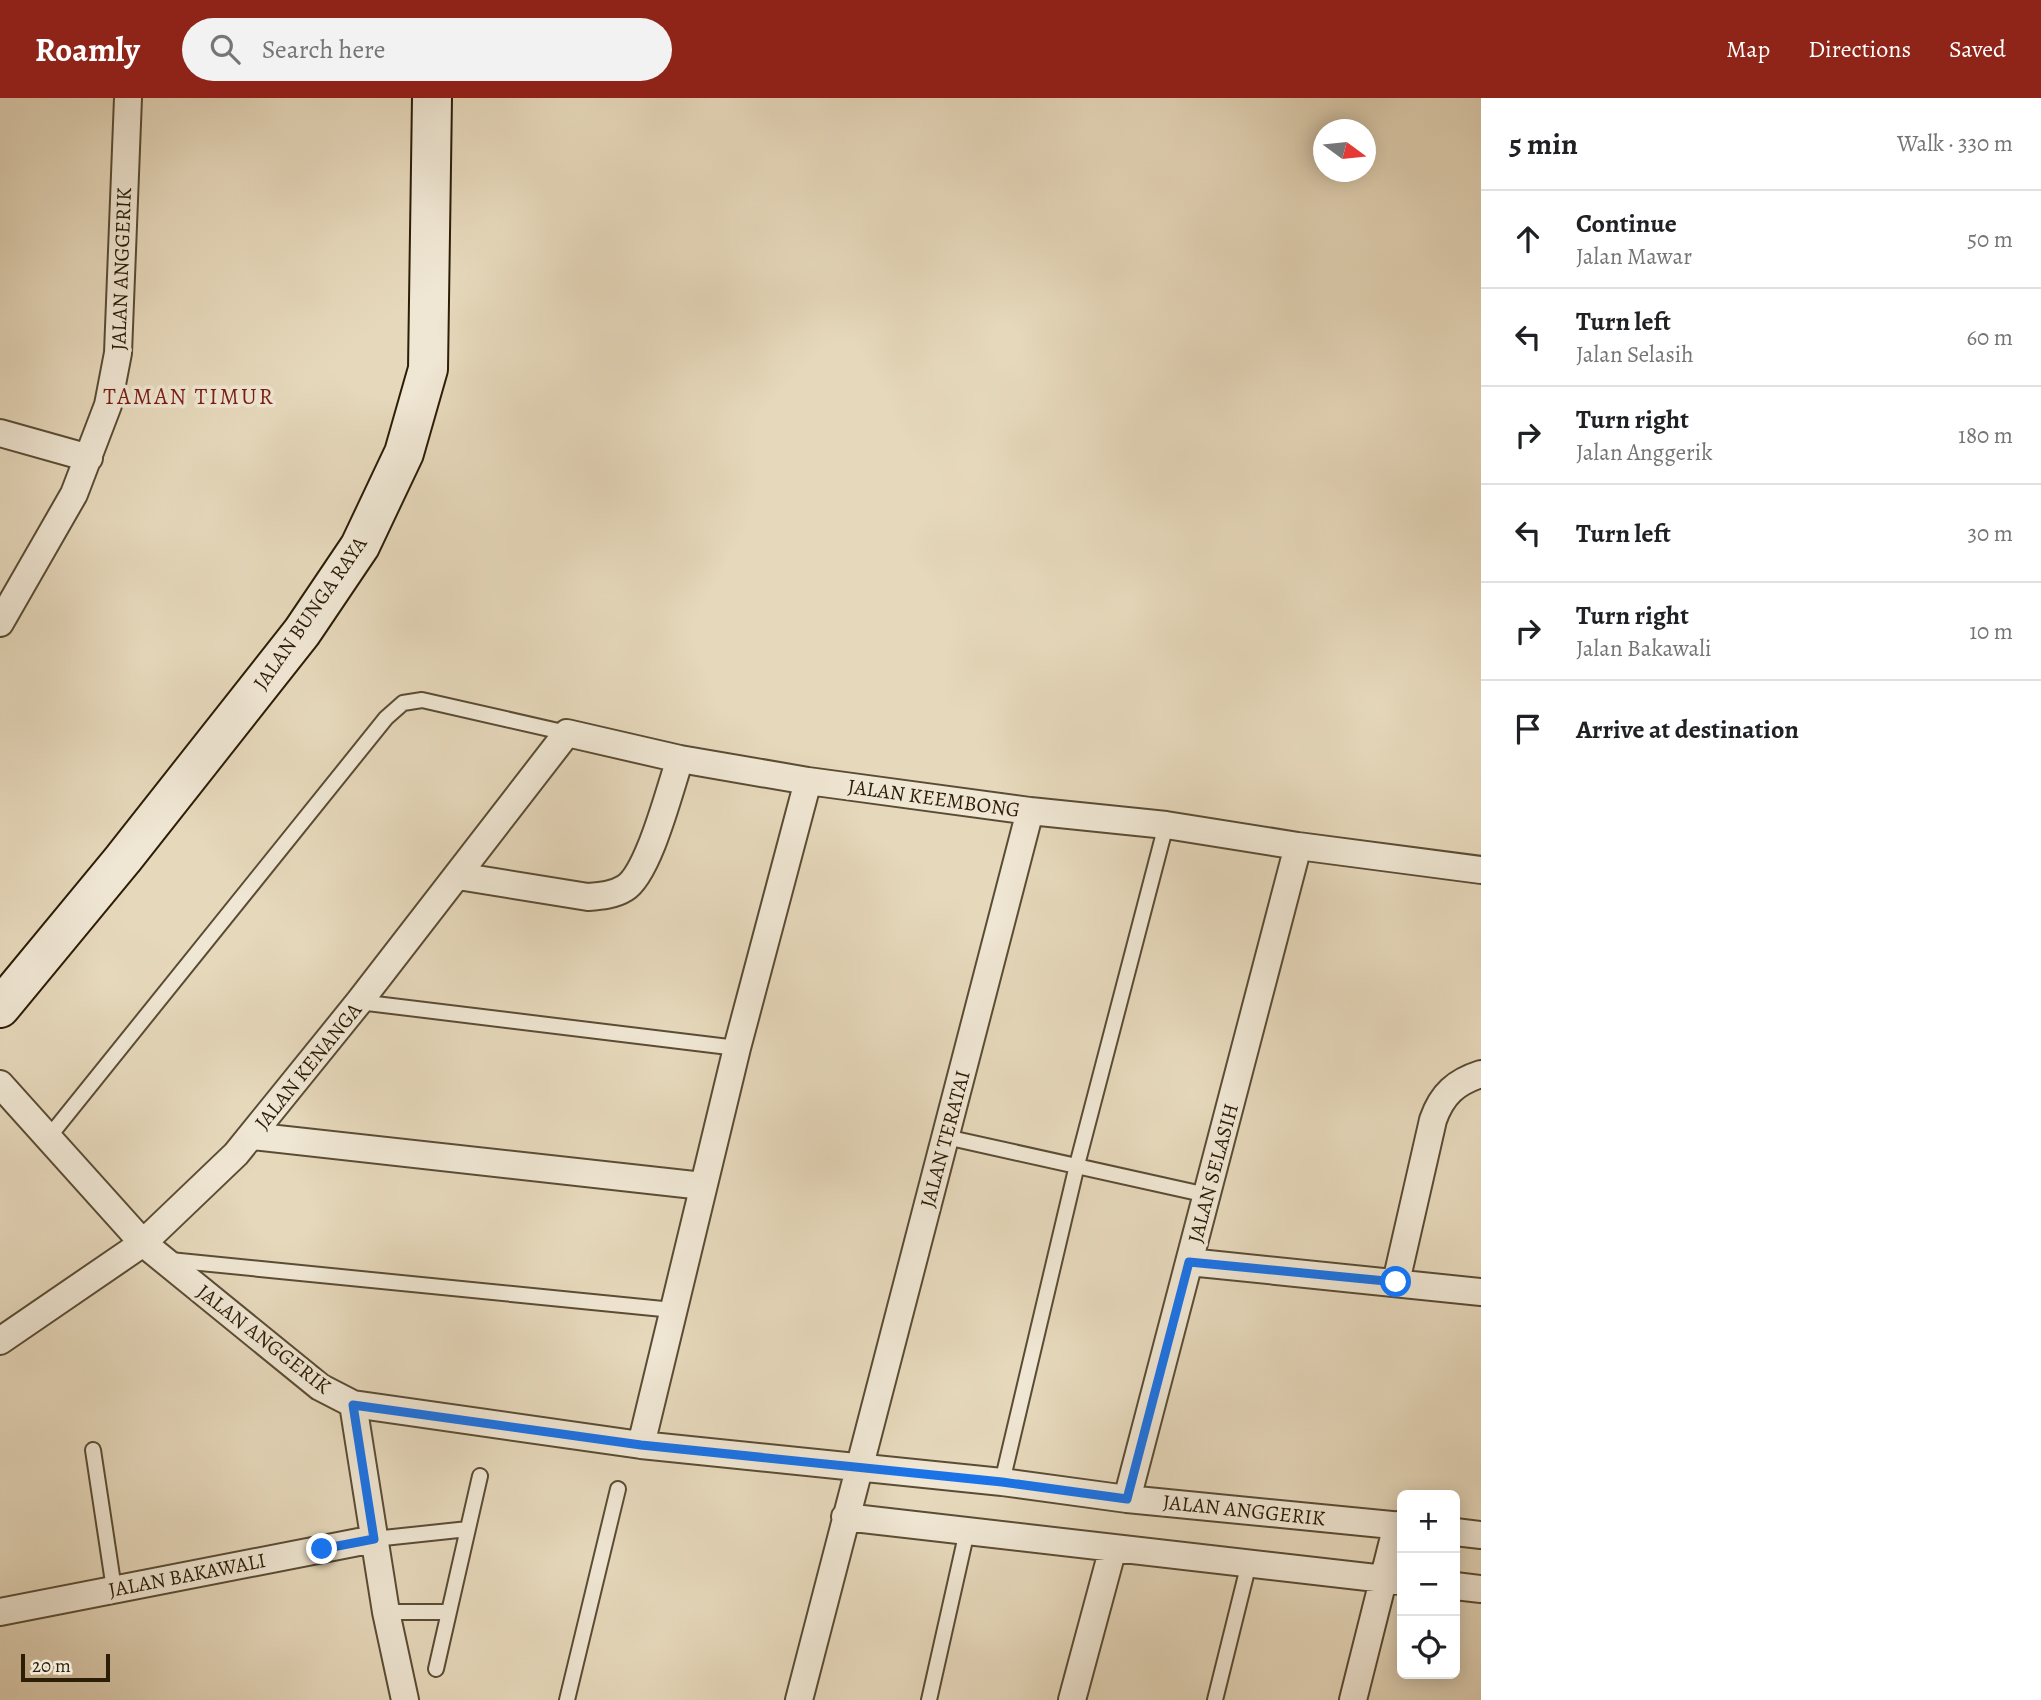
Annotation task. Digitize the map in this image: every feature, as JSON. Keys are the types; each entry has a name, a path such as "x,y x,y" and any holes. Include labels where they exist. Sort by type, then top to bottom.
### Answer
{"street":[{"name":"JALAN ANGGERIK","path":"0,623 74,494 108,405 118,353 128,98"},
{"name":"JALAN BUNGA RAYA","path":"0,1008 123,859 293,643 360,546 404,453 428,369 432,98"},
{"path":"0,433 89,458"},
{"path":"567,733 458,876 588,897 606,896 626,887 650,849 680,759"},
{"name":"JALAN KEEMBONG","path":"567,733 680,759 808,781 1030,811 1166,825 1298,846 1481,870"},
{"path":"641,1445 737,1048 808,781"},
{"name":"JALAN TERATAI","path":"799,1700 1030,811"},
{"name":"JALAN SELASIH","path":"1127,1499 1298,846"},
{"name":"JALAN KENANGA","path":"0,1341 153,1252 252,1136 458,876"},
{"path":"1396,1282 1439,1103 1450,1089 1481,1073"},
{"name":"JALAN ANGGERIK","path":"0,1084 153,1252 320,1387 353,1405 641,1445 858,1466 1127,1499 1397,1525"},
{"path":"252,1136 703,1186"},
{"path":"1189,1262 1481,1292"},
{"path":"353,1405 386,1612 405,1700"},
{"path":"845,1517 1394,1580"},
{"path":"1460,1533 1481,1535"},
{"name":"JALAN BAKAWALI","path":"0,1612 374,1539"},
{"path":"1072,1700 1113,1548"},
{"path":"1353,1700 1394,1580 1397,1552"},
{"path":"1460,1587 1481,1589"}],"lane":[{"path":"48,1138 386,718 402,703 422,700 567,733"},
{"path":"1002,1482 1077,1165 1166,825"},
{"path":"359,1002 737,1048"},
{"path":"946,1136 1207,1195"},
{"path":"153,1252 673,1310"},
{"path":"93,1450 114,1590"},
{"path":"436,1669 480,1476"},
{"path":"567,1700 618,1489"},
{"path":"374,1539 468,1530"},
{"path":"929,1700 967,1531"},
{"path":"1214,1700 1249,1563"},
{"path":"386,1612 449,1612"}],"district":[{"name":"TAMAN TIMUR","path":"189,396"}],"route":[{"path":"322,1549 374,1539 353,1405 641,1445 1002,1482 1127,1499 1189,1262 1396,1282"}]}
